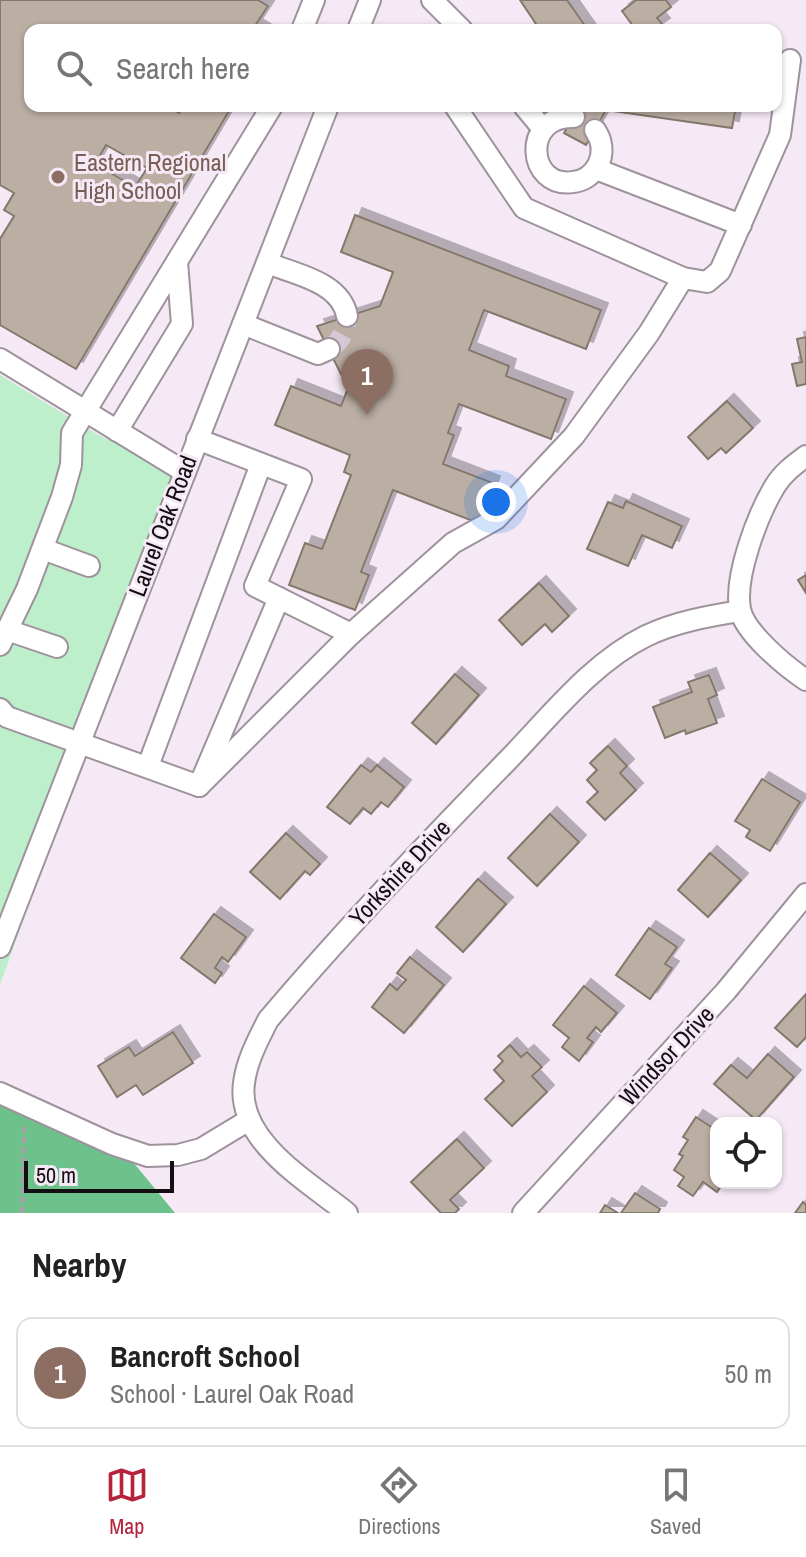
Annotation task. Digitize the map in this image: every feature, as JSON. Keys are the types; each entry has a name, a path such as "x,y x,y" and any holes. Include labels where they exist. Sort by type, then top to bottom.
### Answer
{"street":[{"path":"304,24 314,0"},
{"path":"360,24 370,0"},
{"path":"432,0 456,24"},
{"path":"459,112 524,208 683,278 707,282 720,271 780,135 790,60"},
{"path":"57,647 4,638 43,549 69,475 72,433 268,112"},
{"name":"Laurel Oak Road","path":"0,947 326,112"},
{"path":"529,112 543,129"},
{"path":"574,117 556,119 543,129 538,138 536,152 543,170 555,180 570,183 584,179 596,169 602,147 595,130"},
{"path":"596,169 741,225"},
{"path":"511,189 543,170"},
{"path":"117,431 182,324 177,262"},
{"path":"267,263 330,289 345,305 347,316"},
{"path":"199,786 351,634 453,543 496,519 574,436 649,333 683,278"},
{"path":"243,324 318,354 329,349"},
{"path":"0,359 185,472"},
{"path":"197,439 301,479 255,586 351,634"},
{"path":"806,456 789,468 776,483 764,507 741,573 740,611 766,650 806,680"},
{"path":"148,766 261,464"},
{"path":"43,549 89,566"},
{"path":"199,786 279,598"},
{"name":"Yorkshire Drive","path":"347,1213 275,1155 255,1133 249,1120 243,1085 253,1049 268,1020 421,850 579,687 617,655 647,636 704,617 740,611"},
{"path":"0,709 7,717 199,786"},
{"name":"Windsor Drive","path":"523,1213 726,991 806,894"},
{"path":"0,1093 112,1144 148,1156 178,1155 201,1149 249,1120"}],"path":[{"path":"22,1213 24,1104"}],"green space":[{"path":"0,375 100,436 183,473 0,985"},
{"path":"0,1097 128,1156 175,1213 0,1213"}],"building":[{"name":"Eastern Regional High School","path":"0,0 258,0 268,6 256,24 24,24 24,112 228,112 76,369 0,325 0,239 14,216 4,210 14,193 0,185","holes":["106,145 147,168 135,187 95,164"]},
{"path":"520,0 567,0 584,24 536,24"},
{"path":"636,0 666,0 671,7 657,18 662,24 632,24 622,11"},
{"path":"576,112 605,112 586,145 564,133"},
{"path":"620,112 735,112 732,128"},
{"path":"355,215 601,310 586,349 484,310 469,350 509,366 506,376 566,399 551,439 459,404 448,433 454,435 443,464 493,483 478,523 393,490 361,572 369,575 355,610 289,585 305,543 322,549 351,475 344,472 350,455 275,425 291,386 341,406 348,388 317,326 380,306 393,272 341,252"},
{"path":"806,337 806,384 797,386 792,364 802,362 797,339"},
{"path":"727,401 753,428 726,453 721,448 708,459 688,437"},
{"path":"626,501 682,526 672,548 642,535 628,566 587,549 608,502 623,508"},
{"path":"806,575 806,593 798,580"},
{"path":"539,583 569,616 552,632 545,624 522,645 499,620"},
{"path":"455,674 479,695 436,744 412,723"},
{"path":"709,675 717,695 708,699 717,723 665,738 653,707 692,692 688,682"},
{"path":"608,746 627,766 620,773 636,790 605,820 587,802 598,792 587,780 597,770 590,763"},
{"path":"361,765 371,772 377,765 404,787 388,807 381,802 371,814 363,808 350,824 327,807"},
{"path":"762,779 800,802 770,851 746,837 750,830 735,821"},
{"path":"550,814 579,842 537,886 508,858"},
{"path":"286,833 320,864 310,875 305,871 280,899 250,872"},
{"path":"710,853 741,880 708,917 678,890"},
{"path":"478,879 506,904 463,952 436,927"},
{"path":"214,914 246,937 228,962 222,957 215,968 222,973 215,983 181,958"},
{"path":"649,928 677,947 665,964 672,968 650,999 616,975"},
{"path":"410,957 444,985 404,1033 372,1007 390,984 397,990 406,980 397,973"},
{"path":"584,986 617,1013 601,1032 596,1027 587,1038 593,1042 579,1061 562,1047 569,1038 553,1025"},
{"path":"806,994 806,1037 797,1047 775,1028"},
{"path":"173,1032 193,1063 143,1095 136,1085 117,1097 98,1066 129,1047 135,1056"},
{"path":"510,1045 521,1057 527,1052 542,1067 532,1076 547,1092 512,1126 485,1099 504,1081 494,1070 503,1061 498,1056"},
{"path":"768,1054 794,1077 759,1117 752,1117 714,1084 731,1065 747,1078"},
{"path":"696,1117 710,1126 710,1187 703,1182 693,1196 678,1186 684,1177 674,1170 688,1140 683,1137"},
{"path":"457,1139 484,1168 450,1200 459,1209 455,1213 441,1213 411,1182"},
{"path":"635,1193 660,1209 658,1213 621,1213"},
{"path":"803,1202 806,1213 795,1213"},
{"path":"605,1205 618,1213 600,1213"}],"tunnel":[{"path":"329,349 342,335 347,316"}],"place":[{"name":"Eastern Regional High School","path":"58,177"},
{"name":"Bancroft School","path":"367,415"}]}
